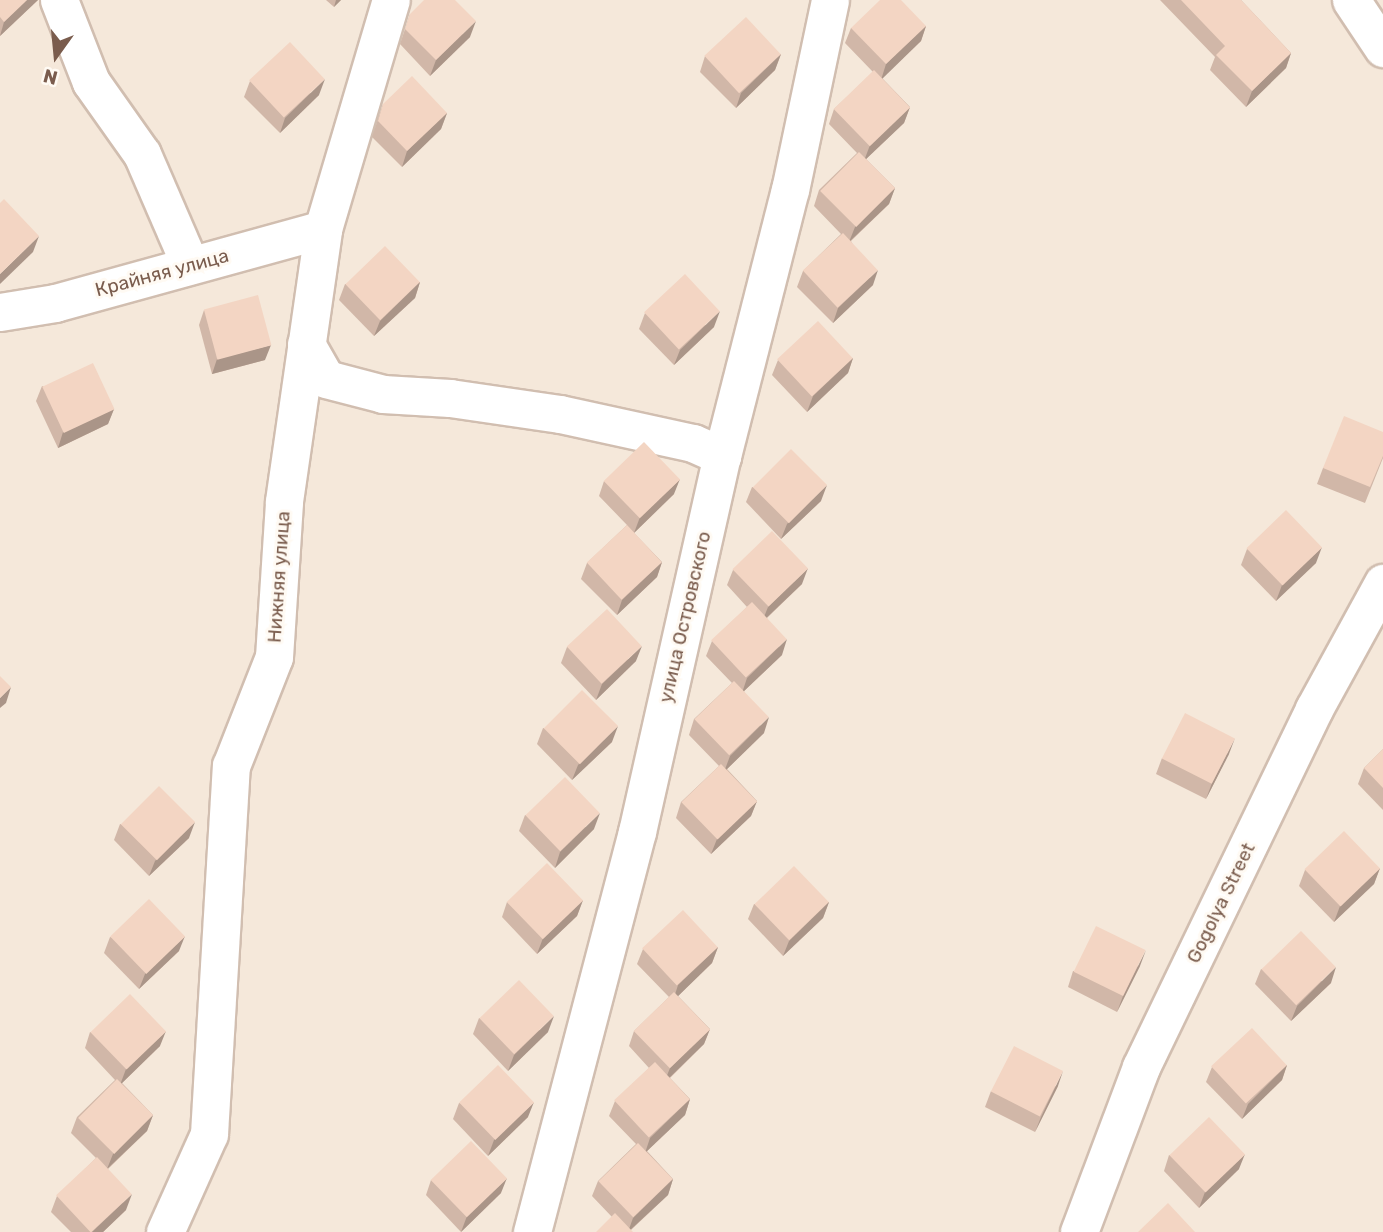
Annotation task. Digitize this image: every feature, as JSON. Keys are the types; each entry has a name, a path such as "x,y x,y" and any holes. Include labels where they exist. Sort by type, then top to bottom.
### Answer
{"street":[{"path":"59,0 91,82 142,154 190,265"},
{"name":"Нижняя улица","path":"165,1232 209,1134 231,766 274,657 284,501 323,229 391,0"},
{"name":"улица Островского","path":"532,1232 637,832 722,456 790,190 830,0"},
{"path":"1351,0 1383,48"},
{"name":"Крайняя улица","path":"0,312 55,303 323,229"},
{"path":"306,344 326,379 383,394 450,398 560,414 693,443 722,456"},
{"name":"Gogolya Street","path":"1079,1232 1147,1056 1314,709 1383,583"}],"shaded area":[{"path":"0,0 1383,0 1383,1232 0,1232"}],"building":[{"path":"0,0 27,0 4,22 0,17"},
{"path":"424,0 455,0 476,21 436,60 405,29 410,14"},
{"path":"880,0 901,0 926,26 886,64 851,28"},
{"path":"1181,0 1241,0 1291,53 1252,91 1216,55 1225,46"},
{"path":"746,17 781,54 739,93 704,56"},
{"path":"290,42 325,79 284,117 249,80"},
{"path":"874,70 910,107 870,146 834,109"},
{"path":"412,76 447,113 407,151 378,121 383,104"},
{"path":"859,152 895,188 856,227 820,191"},
{"path":"4,199 39,236 0,274 0,203"},
{"path":"843,233 878,270 838,308 803,271"},
{"path":"385,246 420,282 380,320 345,284"},
{"path":"685,274 720,311 679,349 644,312"},
{"path":"258,295 271,345 217,360 204,309"},
{"path":"818,321 853,358 812,396 777,359"},
{"path":"93,363 115,409 64,433 42,387"},
{"path":"1344,416 1383,432 1383,456 1370,487 1323,468"},
{"path":"644,442 680,479 640,518 604,481"},
{"path":"791,449 827,485 789,523 753,487"},
{"path":"1286,510 1322,547 1283,586 1246,548"},
{"path":"627,525 662,562 622,600 587,563"},
{"path":"772,531 808,568 769,607 732,569"},
{"path":"752,602 787,639 746,677 711,640"},
{"path":"607,609 642,646 602,684 567,647"},
{"path":"0,676 11,687 0,698"},
{"path":"734,681 769,717 729,755 694,719"},
{"path":"582,690 618,726 580,764 544,728"},
{"path":"1185,713 1235,738 1212,784 1162,758"},
{"path":"1383,749 1383,788 1364,768"},
{"path":"721,764 757,801 718,840 681,802"},
{"path":"565,777 600,813 560,851 525,815"},
{"path":"159,786 195,822 157,860 121,824"},
{"path":"1344,831 1380,868 1341,907 1304,869"},
{"path":"547,863 583,900 543,939 507,902"},
{"path":"794,866 829,902 789,940 754,904"},
{"path":"149,899 185,936 146,974 110,937"},
{"path":"683,910 718,947 677,985 642,948"},
{"path":"1096,926 1145,950 1123,996 1074,972"},
{"path":"1301,931 1336,967 1296,1005 1261,969"},
{"path":"519,980 554,1016 514,1054 479,1018"},
{"path":"674,992 710,1029 670,1068 634,1031"},
{"path":"130,994 166,1031 127,1070 90,1032"},
{"path":"1252,1028 1287,1065 1246,1103 1211,1066"},
{"path":"1014,1046 1063,1071 1040,1116 991,1091"},
{"path":"655,1062 690,1099 649,1137 614,1100"},
{"path":"498,1065 534,1102 495,1140 459,1103"},
{"path":"117,1079 153,1115 114,1154 78,1118"},
{"path":"1209,1117 1245,1154 1206,1193 1169,1155"},
{"path":"471,1141 507,1178 467,1217 431,1180"},
{"path":"638,1143 673,1179 633,1217 598,1181"},
{"path":"97,1157 132,1194 91,1232 56,1195"},
{"path":"1168,1203 1195,1232 1138,1232"},
{"path":"615,1213 633,1232 596,1232"}]}
